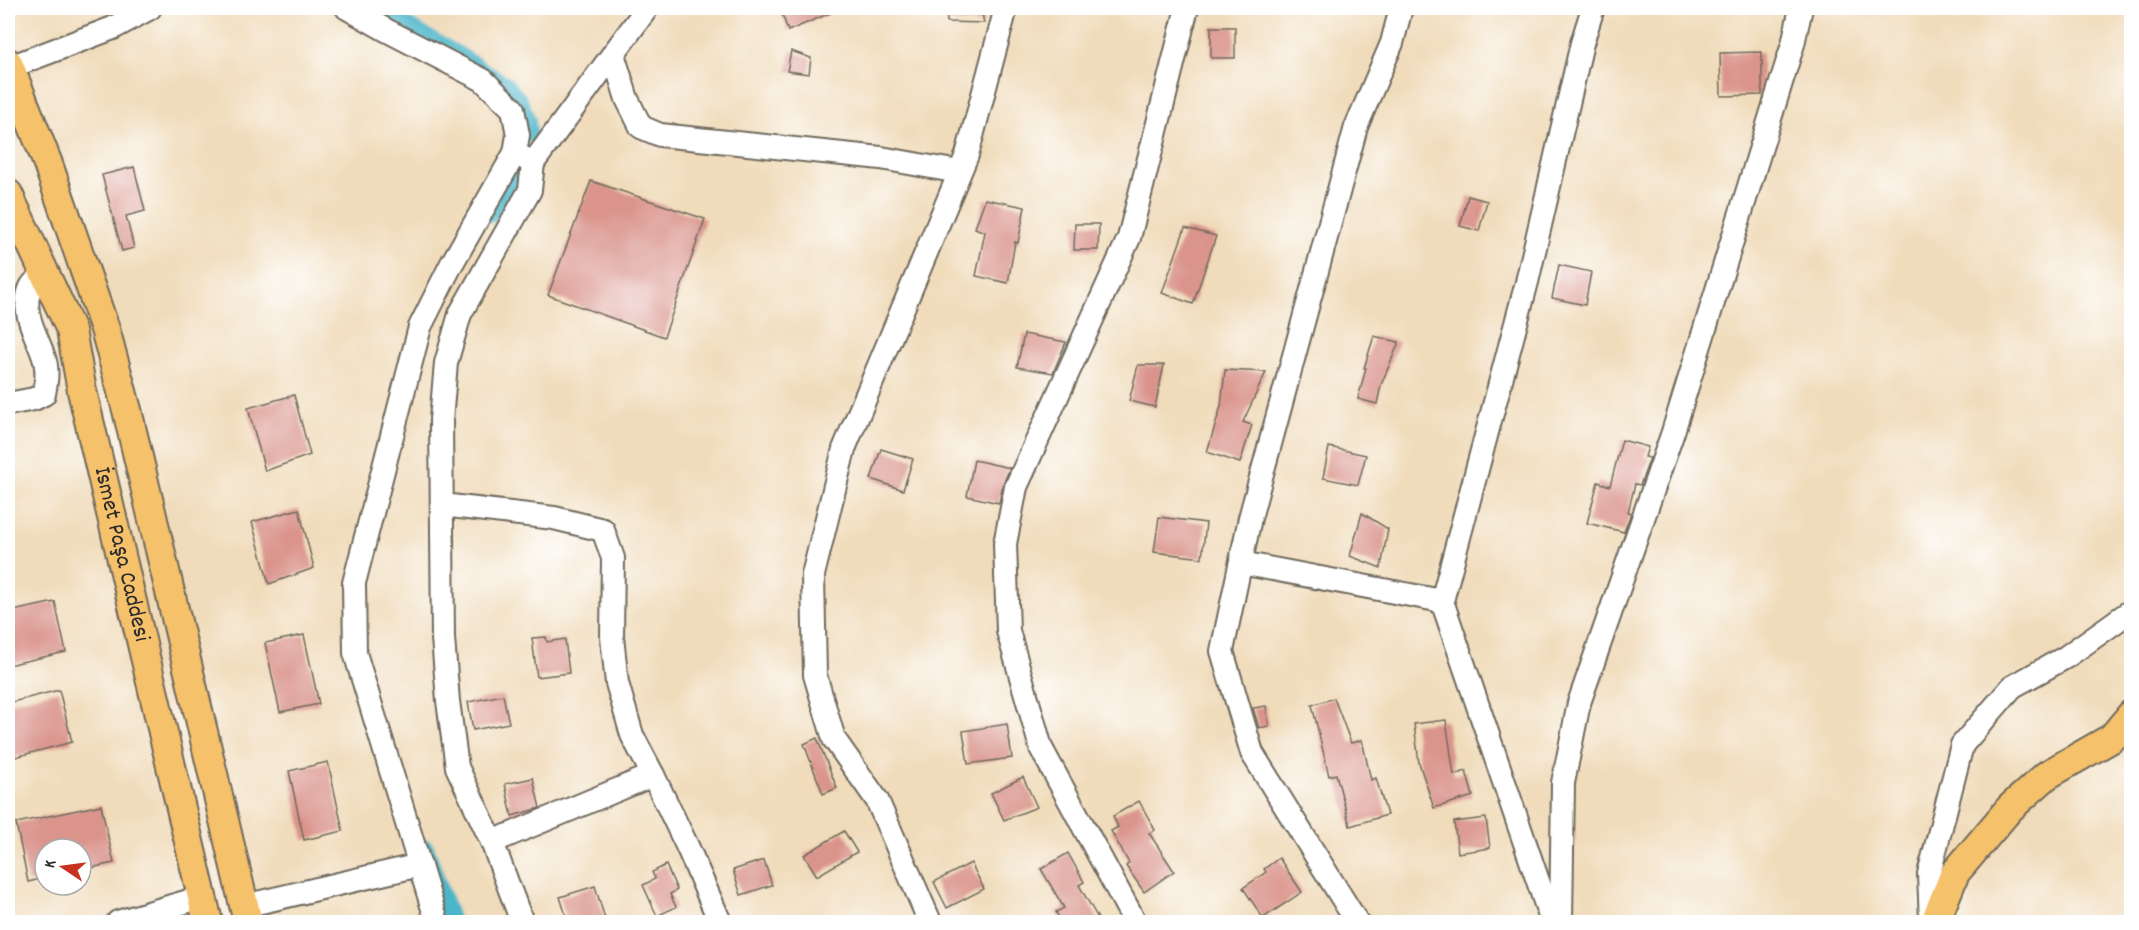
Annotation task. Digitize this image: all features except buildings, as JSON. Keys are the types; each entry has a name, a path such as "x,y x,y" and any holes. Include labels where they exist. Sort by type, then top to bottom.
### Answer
{"main road":[{"path":"8,66 48,164 111,349 246,914"},
{"name":"İsmet Paşa Caddesi","path":"8,194 71,330 88,413 205,910"},
{"path":"1933,922 1954,873 2010,808 2047,775 2112,738 2132,714"}],"street":[{"path":"8,66 113,28 150,8"},
{"path":"347,8 483,80 513,109 524,158 530,190 460,314 446,363 441,420 443,638 448,701 457,767 492,842 522,922"},
{"path":"437,922 355,653 354,584 420,327 451,265 524,158 613,54 647,8"},
{"path":"930,922 877,800 834,739 815,675 813,575 844,449 966,155 1006,8"},
{"path":"1135,922 1041,748 1008,631 1005,544 1016,487 1129,238 1187,8"},
{"path":"1356,922 1252,753 1222,651 1250,518 1356,127 1392,43 1401,8"},
{"path":"1552,922 1442,601 1527,282 1582,43 1593,8"},
{"path":"1561,922 1563,783 1579,703 1673,432 1793,44 1801,8"},
{"path":"613,54 627,99 641,127 660,135 881,158 959,172"},
{"path":"8,404 33,399 44,394 45,361 29,318 27,302 31,286 45,274"},
{"path":"442,506 554,518 603,530 613,558 612,637 617,683 632,735 688,848 720,922"},
{"path":"1241,563 1442,601"},
{"path":"1933,922 1929,874 1962,745 2012,687 2066,657 2132,610"},
{"path":"492,842 653,774"},
{"path":"246,914 420,865"},
{"path":"118,922 205,910"}],"waterway":[{"path":"373,8 456,54 505,85 519,101 527,120 528,134"},
{"path":"490,214 517,176"},
{"path":"425,848 451,922"}]}
